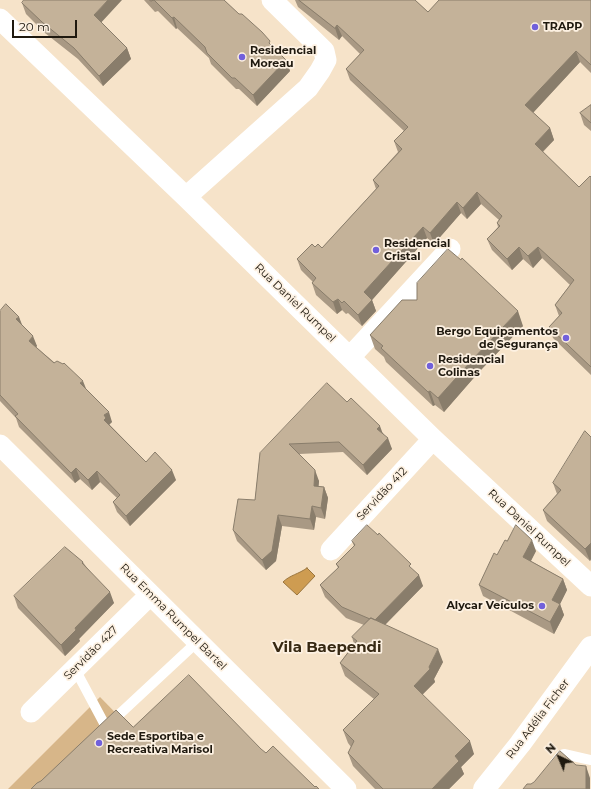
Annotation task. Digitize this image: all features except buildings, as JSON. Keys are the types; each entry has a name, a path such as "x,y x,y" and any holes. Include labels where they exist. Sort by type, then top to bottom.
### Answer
{"highway":[{"name":"Rua Adélia Ficher","path":"484,789 529,732 591,647"}],"street":[{"path":"186,197 308,88 326,60 324,51 272,0"},
{"name":"Rua Daniel Rumpel","path":"0,20 186,197 433,439 591,586"},
{"path":"350,357 450,249"},
{"name":"Servidão 412","path":"331,550 433,439"},
{"name":"Rua Emma Rumpel Bartel","path":"0,445 346,789"},
{"name":"Servidão 427","path":"31,712 150,595"}],"lane":[{"path":"75,669 103,730 197,642"},
{"path":"547,772 561,755 564,754 591,760"}],"shaded area":[{"path":"307,568 315,576 297,595 283,582"},
{"name":"Sede Esportiba e Recreativa Marisol","path":"100,697 190,789 8,789"}],"place":[{"name":"TRAPP","path":"535,27"},
{"name":"Residencial Moreau","path":"242,57"},
{"name":"Residencial Cristal","path":"376,250"},
{"name":"Bergo Equipamentos de Segurança","path":"566,338"},
{"name":"Residencial Colinas","path":"430,366"},
{"name":"Alycar Veículos","path":"542,606"},
{"name":"Sede Esportiba e Recreativa Marisol","path":"99,743"}],"district":[{"name":"Vila Baependi","path":"327,648"}]}
